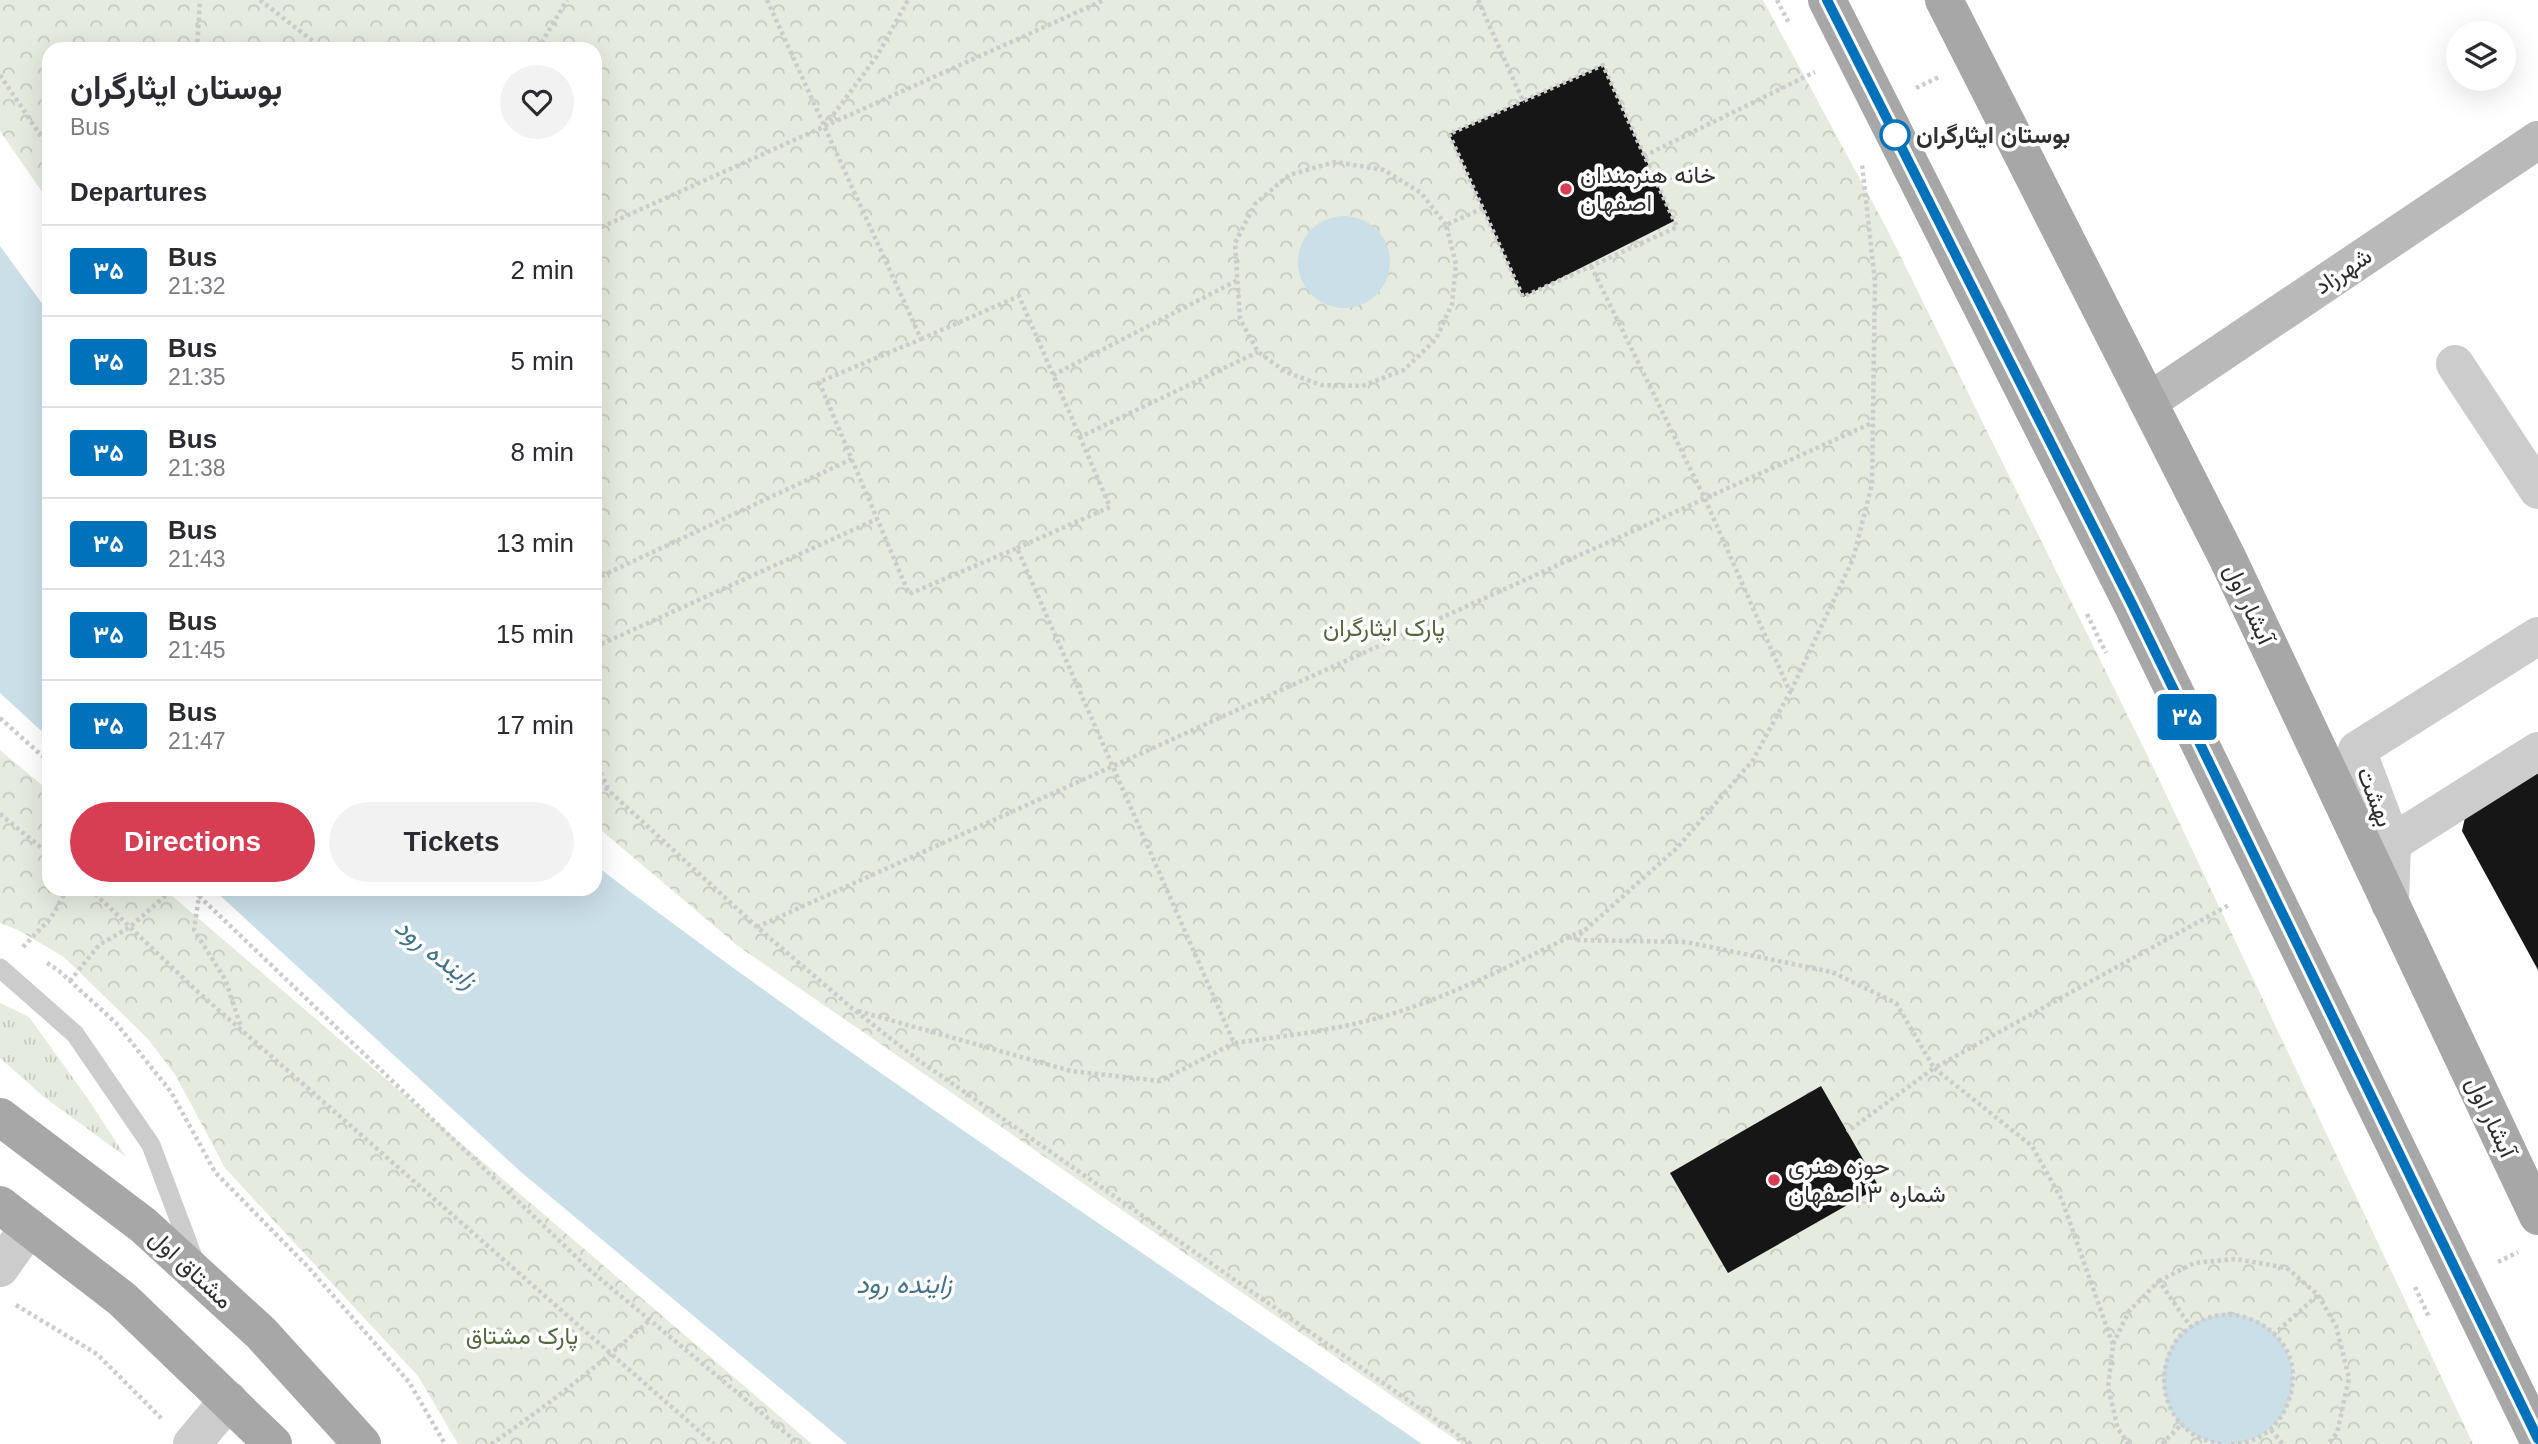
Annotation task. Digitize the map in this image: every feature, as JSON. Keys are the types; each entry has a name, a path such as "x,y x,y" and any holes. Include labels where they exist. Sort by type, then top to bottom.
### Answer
{"main road":[{"path":"1827,0 2132,604 2538,1439"},
{"name":"آبشار اول","path":"1944,0 2227,557 2390,904 2535,1203"},
{"name":"مشتاق اول","path":"0,1117 143,1225 261,1333 362,1444"},
{"path":"14,1216 122,1299 273,1444"}],"street":[{"name":"شهرزاد","path":"2148,402 2538,140"},
{"path":"2455,365 2538,490"},
{"name":"بهشت","path":"2538,636 2357,750 2392,843 2538,751"},
{"path":"2311,735 2357,750"},
{"path":"2390,904 2392,843"},
{"path":"5,1285 14,1216"},
{"path":"180,1435 229,1400"}],"lane":[{"path":"0,968 75,1034 151,1145 202,1279"}],"path":[{"path":"197,42 200,0"},
{"path":"260,0 314,42"},
{"path":"542,42 567,0"},
{"path":"766,0 921,338"},
{"path":"824,126 877,56 908,0"},
{"path":"602,227 1104,0"},
{"path":"1478,0 1523,101"},
{"path":"1776,0 1796,36"},
{"path":"1808,60 1820,83"},
{"path":"1602,65 1644,156 1677,227 1524,297 1449,134 1602,65"},
{"path":"1644,156 1815,72"},
{"path":"0,75 42,138"},
{"path":"1874,184 1862,161 1875,282 1872,484 1853,559 1790,692 1753,760 1685,839 1574,940 1686,942 1832,972 1896,1003 1934,1068 2032,1146 2062,1200 2113,1345"},
{"path":"1335,162 1384,170 1421,193 1446,225 1456,264 1452,304 1436,339 1404,370 1362,386 1321,385 1286,372 1258,352 1240,319 1235,243 1255,204 1289,175 1335,162"},
{"path":"1446,225 1483,208"},
{"path":"1591,266 1705,499 1790,692"},
{"path":"1053,375 1238,280"},
{"path":"1020,296 1110,506 909,594 819,382 921,338 1020,296"},
{"path":"1080,437 1258,352"},
{"path":"757,927 1872,424"},
{"path":"602,576 852,459"},
{"path":"602,645 877,519"},
{"path":"1017,548 1234,1043"},
{"path":"2084,608 2109,658"},
{"path":"0,718 42,756"},
{"path":"602,774 610,791"},
{"path":"602,784 757,927 853,1009 937,1073 1471,1444"},
{"path":"0,814 42,848"},
{"path":"1847,1132 1934,1068 2230,905 2223,893"},
{"path":"31,953 22,947 51,918 63,896"},
{"path":"97,896 242,1030 715,1444"},
{"path":"70,981 99,945 130,927 165,896"},
{"path":"199,896 194,930 225,979 242,1030"},
{"path":"199,896 582,1262 799,1444"},
{"path":"853,1009 1071,1071 1160,1081 1234,1043 1312,1032 1389,1015 1483,978 1586,929"},
{"path":"40,959 70,981 116,1023 171,1092 215,1172 308,1267 409,1382 445,1444"},
{"path":"2129,1444 2118,1429 2108,1387 2113,1345 2129,1311 2158,1281 2194,1264 2236,1259 2287,1268 2318,1295 2336,1326 2349,1378 2337,1433 2328,1444"},
{"path":"2158,1281 2190,1326"},
{"path":"5,1285 97,1354 180,1435"},
{"path":"2414,1287 2432,1323"},
{"path":"2273,1334 2318,1295"},
{"path":"2221,1444 2199,1438 2181,1425 2169,1406 2163,1383 2166,1360 2174,1343 2190,1326 2210,1317 2232,1314 2254,1320 2273,1334 2286,1349 2293,1378 2287,1409 2271,1430 2253,1440 2229,1444"},
{"path":"491,1444 540,1410 650,1320"},
{"path":"2162,1444 2181,1425"},
{"path":"2271,1430 2283,1444"}],"green space":[{"name":"پارک ایثارگران","path":"0,0 1763,0 1887,229 2155,771 2473,1444 1462,1444 738,946 602,831 602,42 42,42 42,192 0,131"},
{"name":"پارک مشتاق","path":"0,750 42,785 42,896 172,896 812,1444 458,1444 418,1376 225,1168 176,1076 148,1039 64,957 18,930 0,923"},
{"path":"0,1003 29,1017 126,1157 44,1097 0,1058"}],"water":[{"path":"1344,216 1362,219 1377,229 1387,244 1390,262 1387,280 1377,295 1362,305 1344,308 1326,305 1311,295 1301,280 1298,262 1301,244 1311,229 1326,219"},
{"path":"0,246 42,303 42,732 0,693"},
{"name":"زاینده رود","path":"602,870 798,1015 1422,1444 847,1444 521,1172 221,896 602,896"},
{"path":"2228,1314 2253,1319 2274,1333 2288,1354 2293,1379 2288,1404 2274,1425 2253,1439 2228,1444 2203,1439 2182,1425 2168,1404 2163,1379 2168,1354 2182,1333 2203,1319"}],"building":[{"name":"خانه هنرمندان اصفهان","path":"1603,65 1674,221 1523,297 1449,134"},
{"path":"2538,764 2538,970 2462,831 2466,813"},
{"name":"حوزه هنری شماره ۳ اصفهان","path":"1821,1086 1879,1187 1728,1273 1670,1173"}],"bus line":[{"name":"۳۵","path":"1827,0 2132,604 2538,1439"}],"place":[{"name":"بوستان ایثارگران","path":"1895,135"},
{"name":"خانه هنرمندان اصفهان","path":"1566,189"},
{"name":"حوزه هنری شماره ۳ اصفهان","path":"1774,1180"}]}
